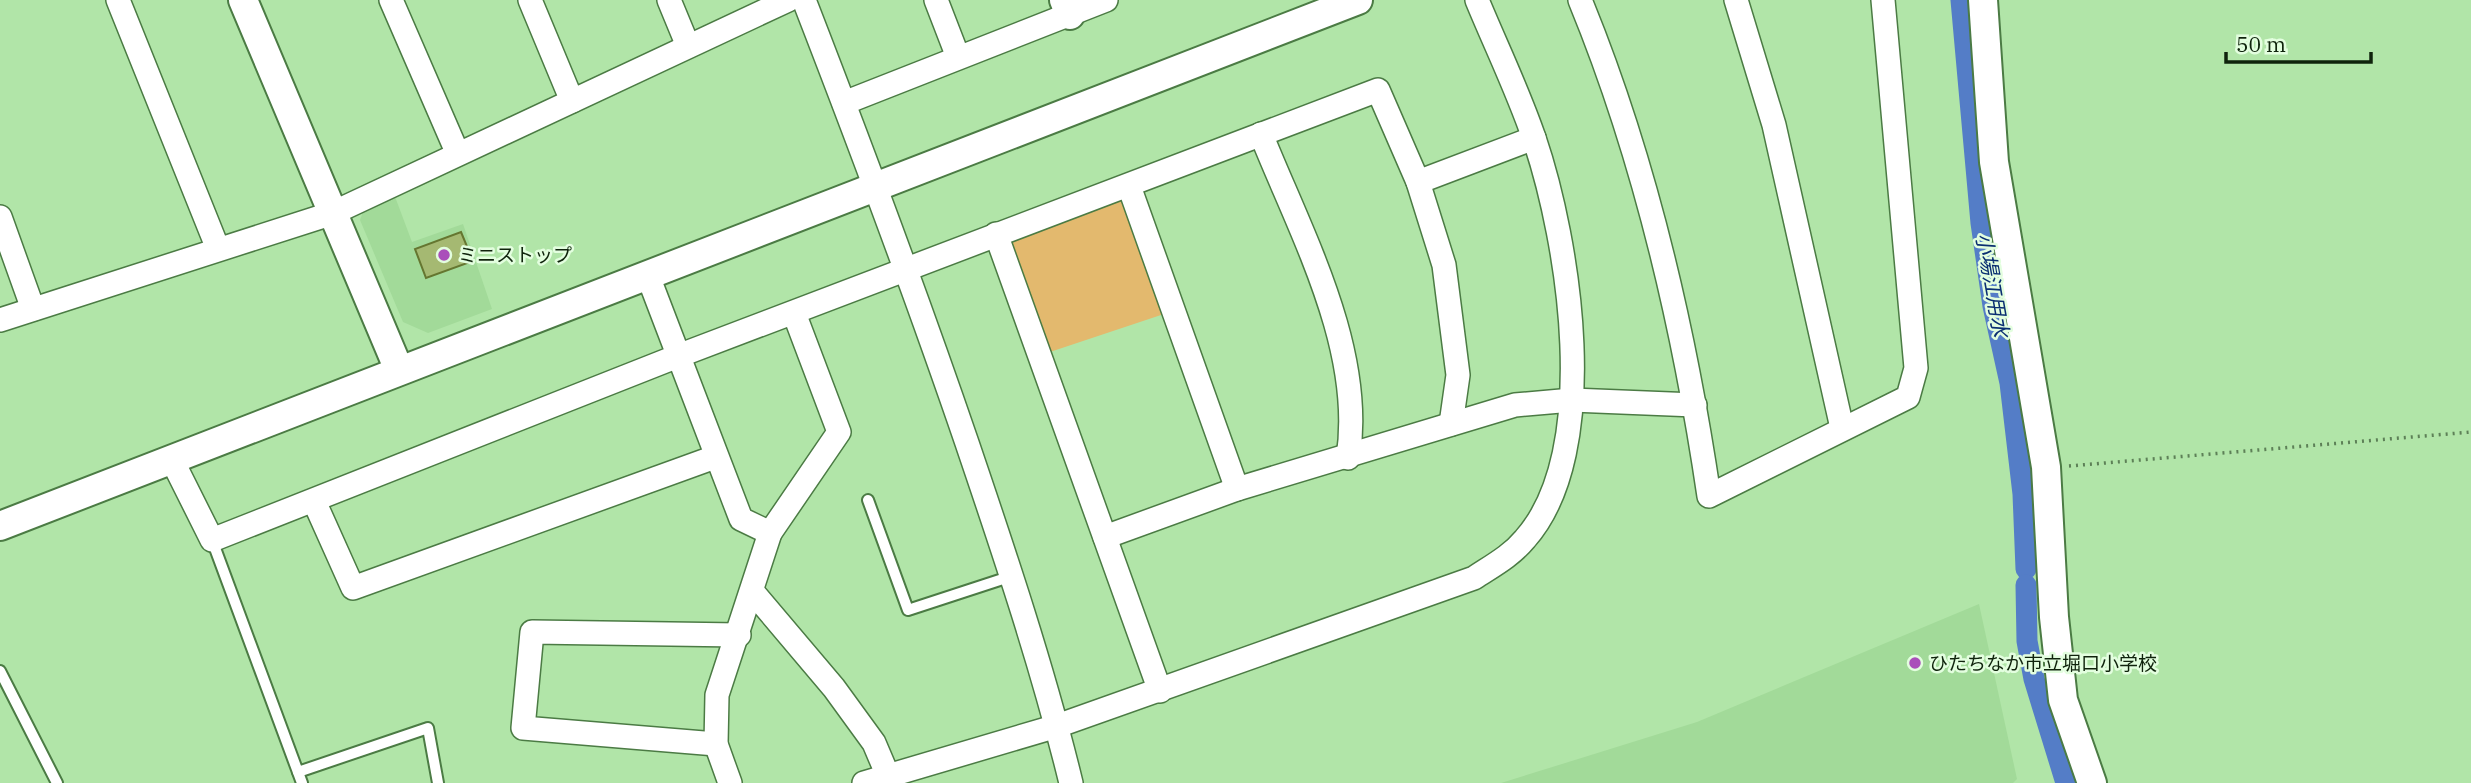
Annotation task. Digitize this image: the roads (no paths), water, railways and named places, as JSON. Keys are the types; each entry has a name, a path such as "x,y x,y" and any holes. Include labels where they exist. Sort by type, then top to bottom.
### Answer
{"street":[{"path":"118,0 218,248"},
{"path":"243,0 399,370"},
{"path":"391,0 457,152"},
{"path":"530,0 572,101"},
{"path":"669,0 688,46"},
{"path":"0,320 333,213 457,152 788,0"},
{"path":"803,0 907,269 1012,576 1057,726 1071,783"},
{"path":"936,0 958,57"},
{"path":"844,103 958,57 1067,7 1105,0"},
{"path":"0,526 1358,0"},
{"path":"1580,0 1613,80 1648,202 1695,405 1709,496 1908,397 1916,368 1883,0"},
{"path":"1737,0 1774,124 1842,428"},
{"path":"1983,0 1994,162 2046,467 2054,617 2063,700 2089,782"},
{"path":"864,783 889,779 1057,726 1474,578 1525,540 1543,515 1557,482 1566,448 1572,400 1571,335 1559,235 1534,138 1485,2"},
{"path":"172,460 212,540 678,356 1378,90 1418,183 1444,265 1453,316 1458,375 1451,424"},
{"path":"1261,134 1318,277 1347,360 1352,432 1348,458"},
{"path":"1418,183 1534,138"},
{"path":"1129,186 1237,489"},
{"path":"0,217 33,309"},
{"path":"996,234 1160,691"},
{"path":"648,276 715,457 741,519 770,533"},
{"path":"730,783 716,744 717,695 739,635 770,533 839,432 794,313"},
{"path":"1105,537 1237,489 1348,458 1515,405 1572,400 1695,405"},
{"path":"314,501 353,588 715,457"},
{"path":"752,591 834,688 874,743 889,779"},
{"path":"716,744 523,728 532,632 739,635"}],"lane":[{"path":"869,500 908,610 1012,576"},
{"path":"212,540 300,778 428,728 438,783"},
{"path":"0,671 57,783"}],"waterway":[{"name":"小場江用水","path":"1961,0 1981,223 1993,306 2010,383 2023,494 2026,569"},
{"name":"小場江用水","path":"2026,585 2027,641 2034,679 2066,783"}],"place":[{"name":"ミニストップ","path":"444,255"},
{"name":"ひたちなか市立堀口小学校","path":"1915,663"}]}
